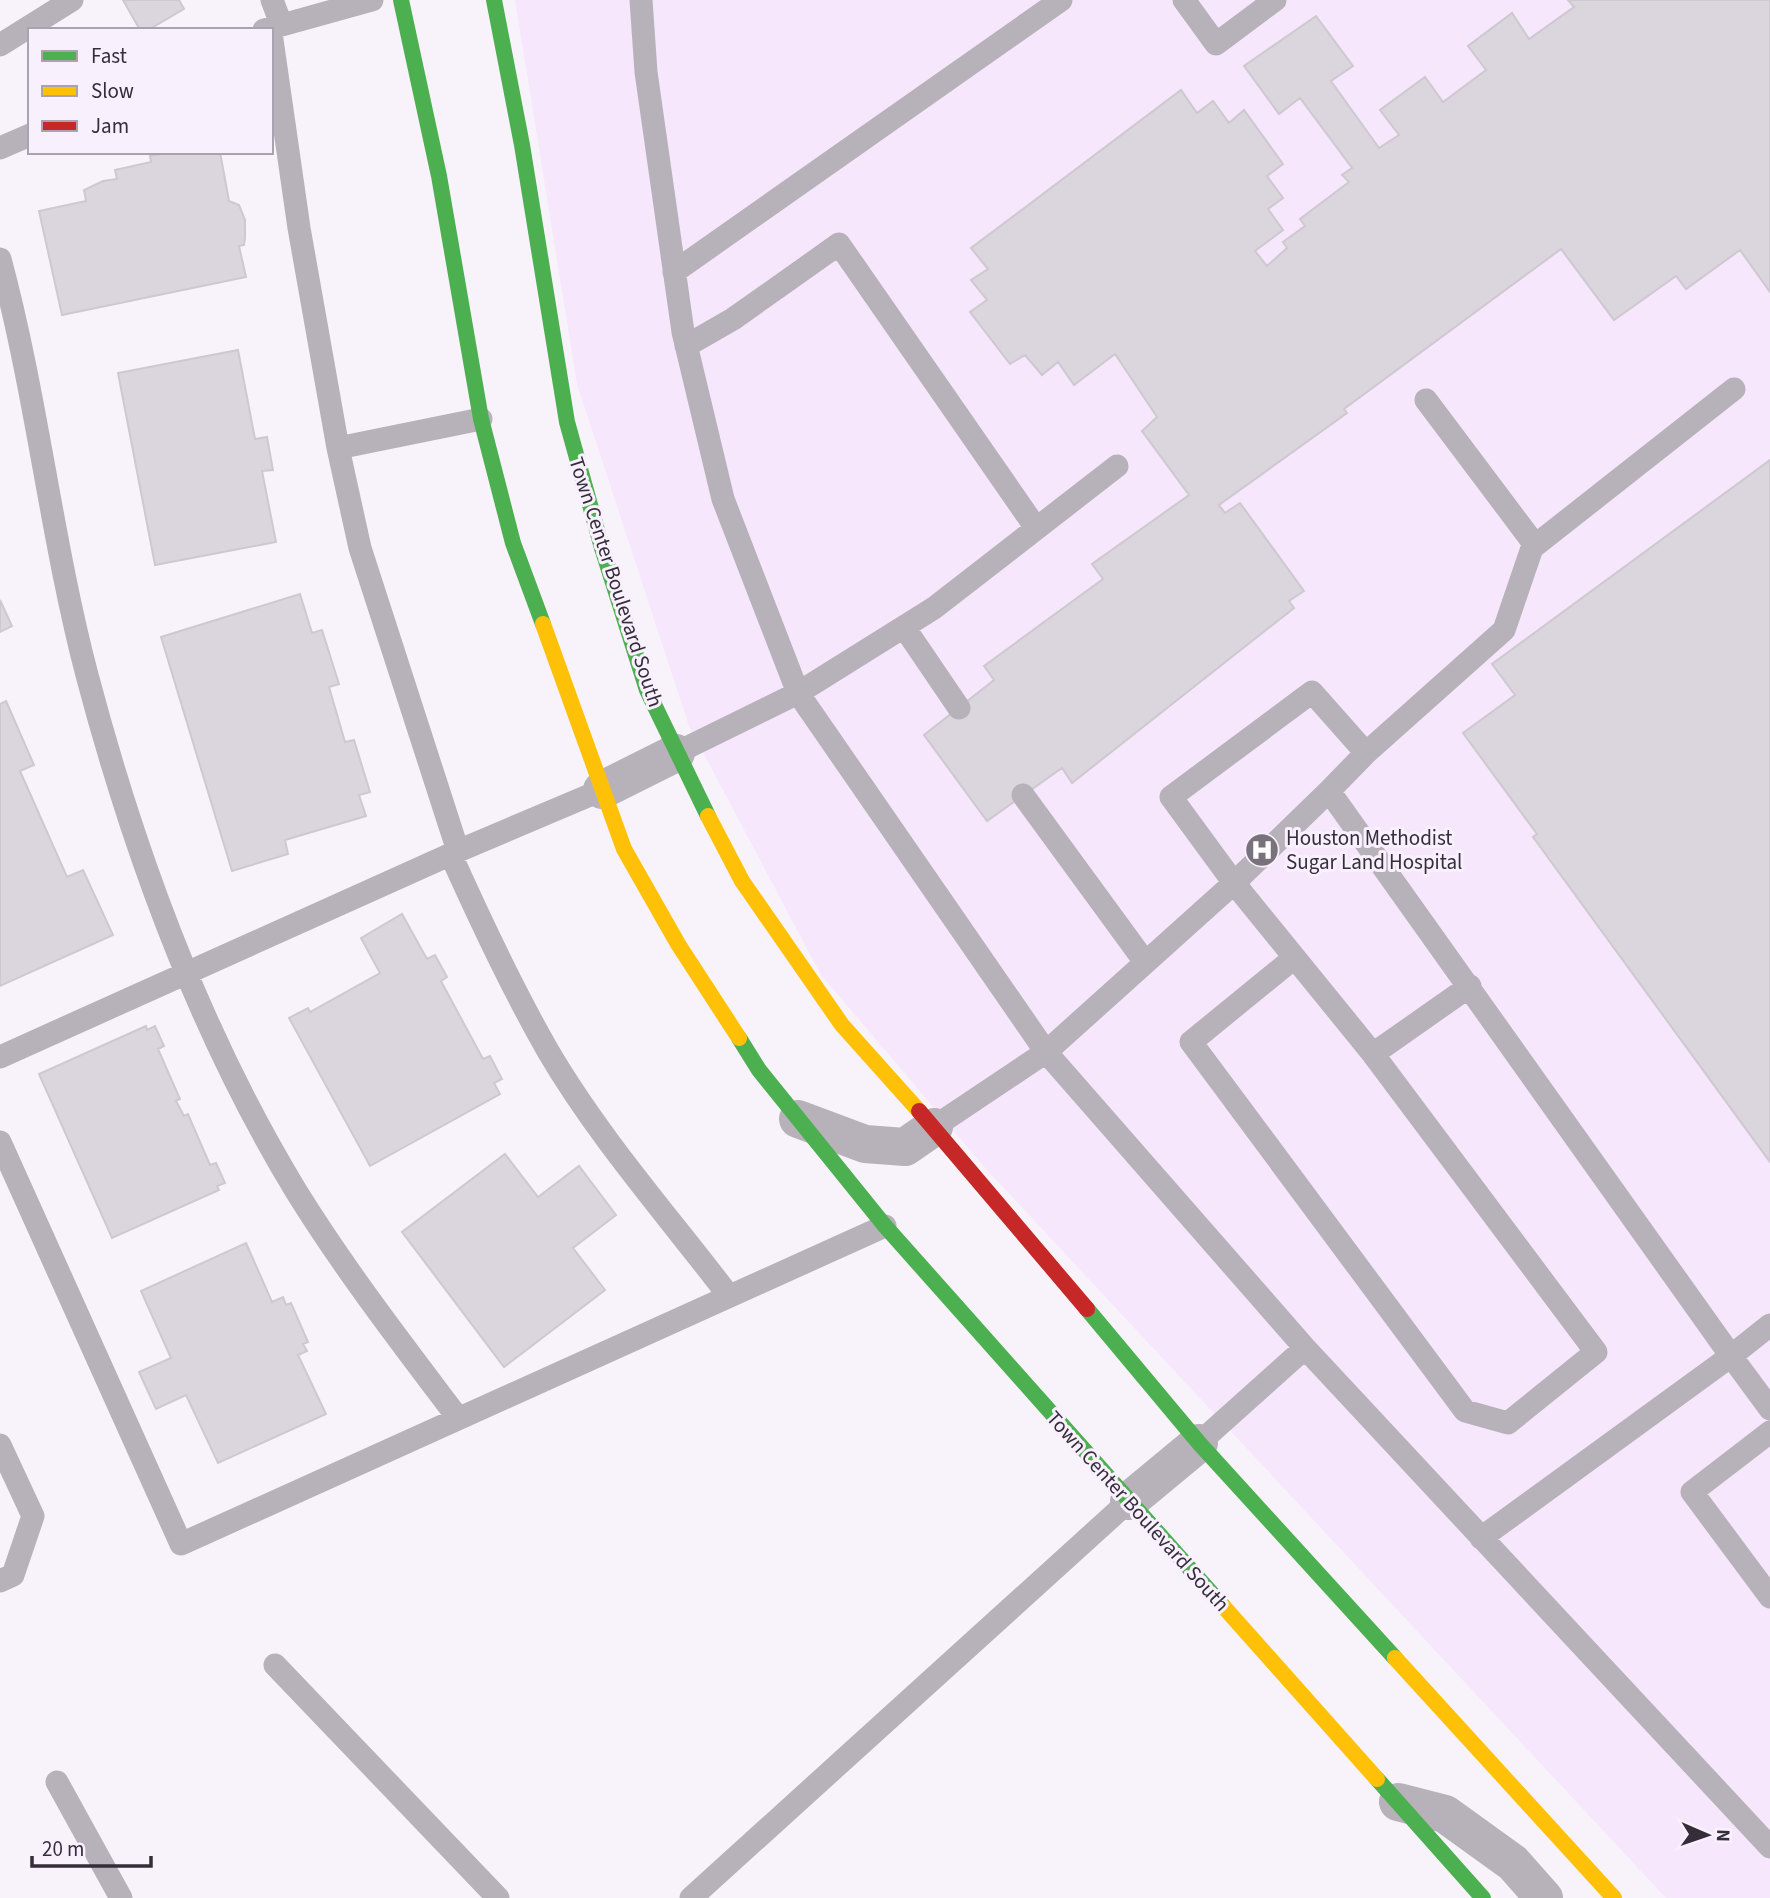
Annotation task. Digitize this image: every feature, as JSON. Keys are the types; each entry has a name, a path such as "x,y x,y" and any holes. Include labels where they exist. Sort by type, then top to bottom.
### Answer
{"street":[{"name":"Town Center Boulevard South","path":"401,0 439,176 481,419 513,543 624,849 678,944 759,1070 885,1226 1483,1898"},
{"name":"Town Center Boulevard South","path":"494,0 522,145 567,422 602,548 647,690 742,881 842,1024 934,1127 1199,1443 1614,1898"},
{"path":"602,790 676,753"},
{"path":"798,1119 864,1144 905,1147 934,1127"},
{"path":"1129,1501 1199,1443"},
{"path":"1398,1802 1446,1814 1513,1863 1544,1898"}],"lane":[{"path":"0,45 72,0"},
{"path":"271,28 272,0"},
{"path":"273,28 372,0"},
{"path":"641,0 646,72 686,346 723,499 797,693 1046,1052 1305,1348 1770,1847"},
{"path":"674,272 1061,0"},
{"path":"1184,0 1216,44 1275,0"},
{"path":"273,43 299,228 338,448 360,548 454,853 488,939 549,1053 595,1121 729,1296"},
{"path":"0,148 28,136"},
{"path":"686,346 733,318 839,244 1037,528"},
{"path":"0,259 86,672 121,797 187,973 236,1078 295,1189 364,1294 458,1418"},
{"path":"934,1127 1046,1052 1234,883 1366,753 1504,630 1535,545 1734,389"},
{"path":"1426,400 1535,545"},
{"path":"338,448 481,419"},
{"path":"676,753 797,693 904,627 1118,466"},
{"path":"904,627 959,708"},
{"path":"1294,958 1191,1042 1465,1411 1508,1423 1596,1352 1373,1054 1234,883 1171,797 1312,692 1366,753"},
{"path":"0,1056 454,853 602,790"},
{"path":"1329,791 1770,1409"},
{"path":"1023,795 1145,962"},
{"path":"1373,1054 1470,986"},
{"path":"0,1142 181,1545 885,1226"},
{"path":"1481,1538 1770,1325"},
{"path":"1199,1443 1305,1348"},
{"path":"1770,1432 1692,1492 1770,1597"},
{"path":"0,1445 33,1516 13,1575 0,1581"},
{"path":"691,1898 1129,1501"},
{"path":"275,1665 498,1898"},
{"path":"57,1782 121,1898"}],"shaded area":[{"name":"Houston Methodist Sugar Land Hospital","path":"515,0 1770,0 1770,1898 1666,1898 987,1170 821,975 689,726 577,384"}],"building":[{"path":"123,0 179,0 184,9 151,28 139,28"},
{"path":"1568,0 1770,0 1770,292 1740,250 1686,289 1676,276 1614,320 1561,249 1344,409 1347,413 1219,505 1225,513 1240,503 1304,591 1289,601 1294,608 1072,783 1062,768 987,821 924,735 994,680 984,666 1103,579 1092,564 1189,495 1142,431 1157,417 1115,354 1074,385 1058,362 1042,375 1025,355 1010,364 970,312 987,300 971,280 988,269 971,248 1181,90 1197,113 1213,101 1229,123 1244,110 1283,164 1267,176 1283,198 1268,209 1283,230 1255,251 1267,266 1287,248 1283,242 1305,226 1300,219 1349,182 1342,175 1352,168 1300,98 1279,114 1244,66 1316,16 1353,66 1331,81 1379,148 1399,135 1380,110 1425,77 1443,102 1486,70 1468,46 1512,13 1529,39 1574,7"},
{"path":"220,154 229,201 239,205 245,220 244,245 239,246 246,277 62,315 39,211 86,201 84,190 103,181 117,179 115,170 151,162 150,156"},
{"path":"238,350 255,439 267,437 273,470 262,471 276,542 155,565 118,373"},
{"path":"1770,460 1770,1162 1533,837 1537,834 1463,733 1515,695 1492,664"},
{"path":"300,594 312,633 322,630 339,684 329,687 345,742 354,740 370,792 359,795 366,816 285,840 288,854 232,871 161,637"},
{"path":"0,600 12,626 0,632"},
{"path":"6,701 34,765 20,771 67,877 83,870 113,935 0,986 0,704"},
{"path":"402,914 427,959 435,955 447,977 441,981 483,1059 490,1056 502,1079 494,1083 500,1094 370,1166 289,1018 308,1008 310,1012 380,973 361,938"},
{"path":"146,1026 147,1030 155,1026 164,1046 158,1049 180,1099 176,1101 184,1116 188,1114 210,1165 216,1163 225,1183 217,1186 219,1190 112,1238 39,1074"},
{"path":"505,1154 538,1197 579,1166 616,1215 573,1248 605,1290 504,1367 402,1232"},
{"path":"246,1243 272,1302 283,1297 286,1305 291,1303 308,1342 303,1344 307,1351 298,1355 326,1414 218,1463 186,1395 156,1409 139,1372 171,1358 141,1291"}],"traffic: fast":[{"path":"401,0 439,176 481,419 513,543 543,624"},
{"path":"494,0 522,145 567,422 602,548 647,690 708,816"},
{"path":"739,1038 759,1070 885,1226 1223,1606"},
{"path":"1087,1309 1199,1443 1395,1658"},
{"path":"1377,1779 1483,1898"}],"traffic: slow":[{"path":"543,624 624,849 678,944 739,1038"},
{"path":"708,816 742,881 842,1025 919,1111"},
{"path":"1223,1606 1377,1779"},
{"path":"1395,1658 1614,1898"}],"traffic: jam":[{"path":"919,1111 1087,1309"}],"place":[{"name":"Houston Methodist Sugar Land Hospital","path":"1262,850"}]}
